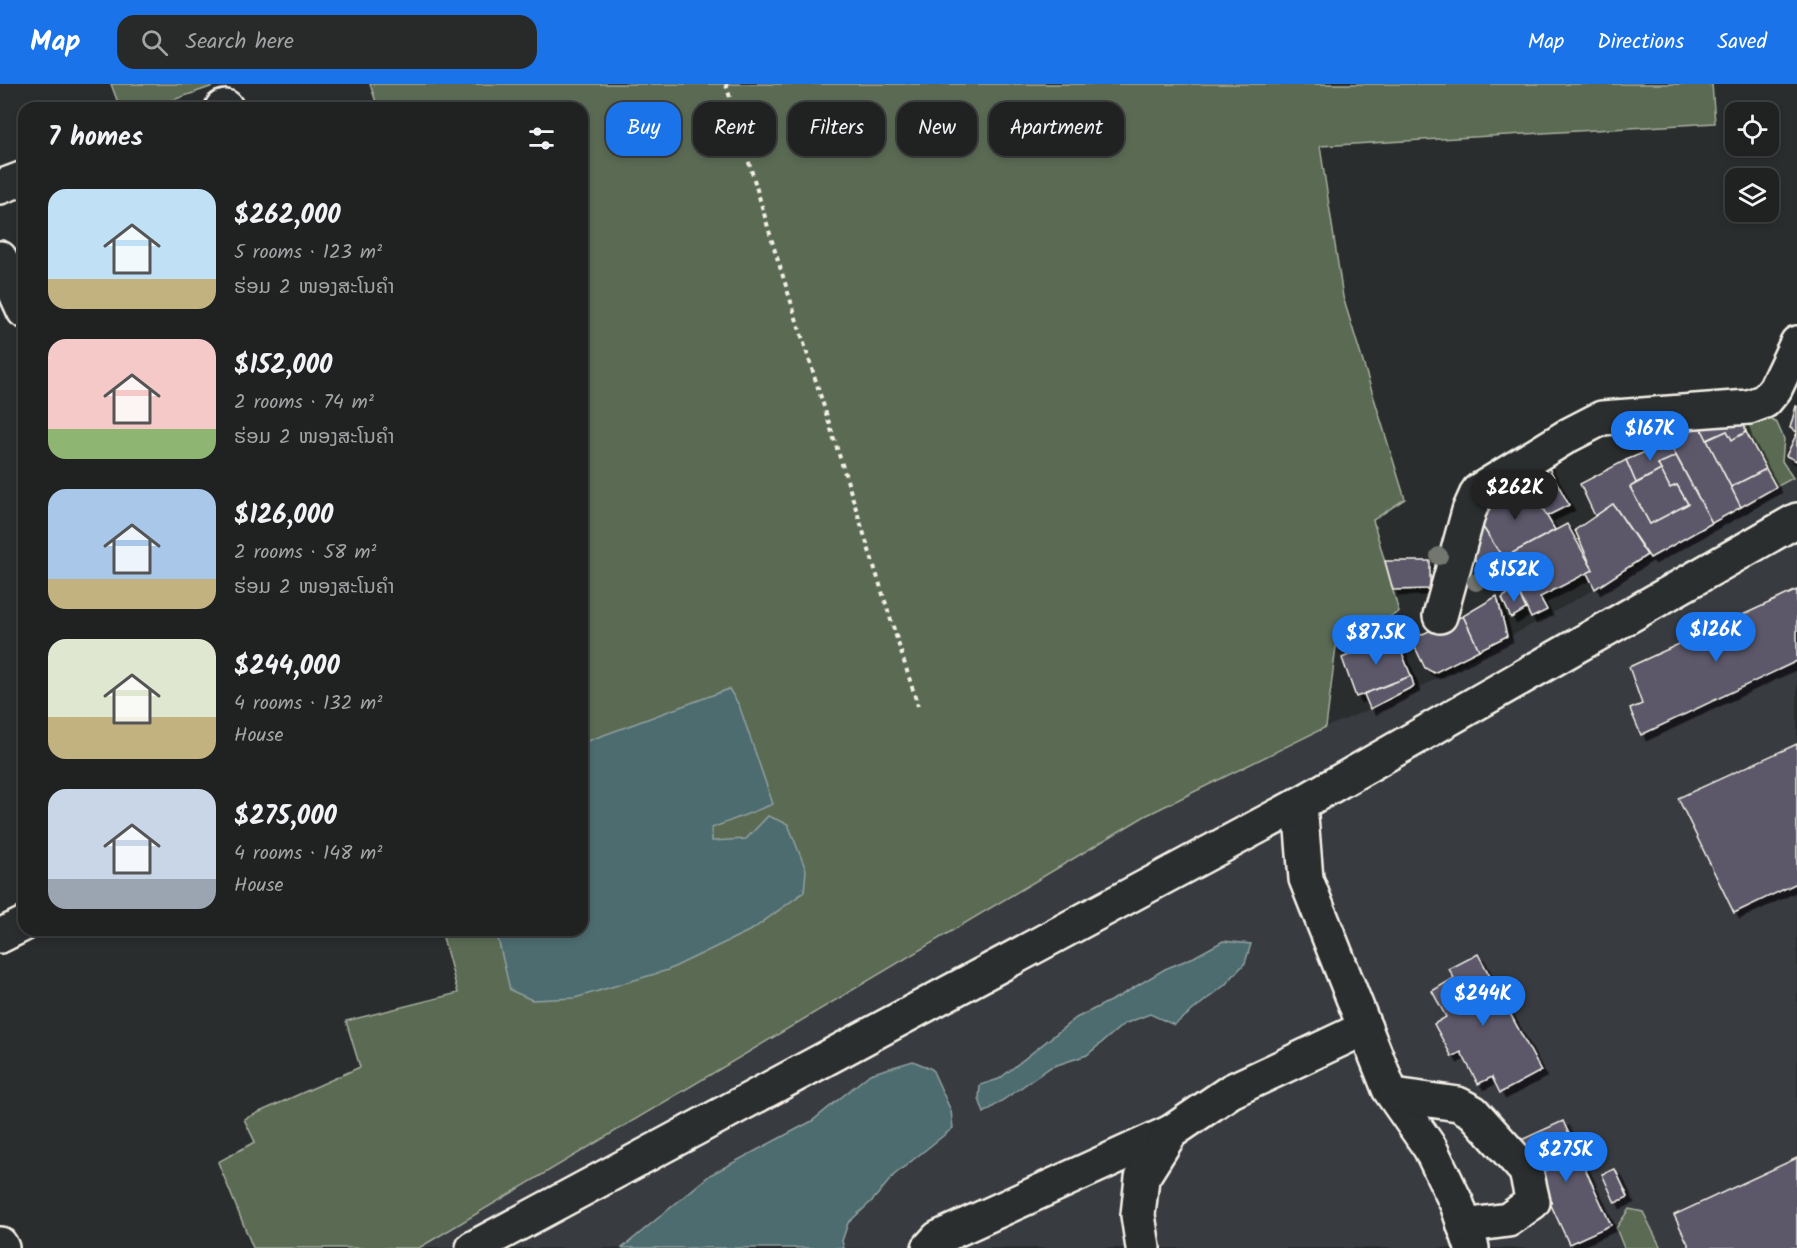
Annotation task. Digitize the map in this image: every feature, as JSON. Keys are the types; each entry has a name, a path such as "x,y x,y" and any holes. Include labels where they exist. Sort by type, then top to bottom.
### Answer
{"street":[{"path":"0,187 18,180"},
{"path":"0,258 18,298"},
{"path":"1440,616 1466,488 1478,491 1569,435 1602,418 1749,407 1765,401 1775,389 1797,343"},
{"path":"473,1248 1300,804 1797,520"},
{"path":"1300,804 1306,879 1394,1095 1430,1148 1457,1204 1468,1237 1508,1220 1533,1202 1526,1171 1473,1112 1458,1104 1394,1095"},
{"path":"0,936 18,927"},
{"path":"929,1248 938,1238 1171,1132 1231,1090 1365,1028"},
{"path":"1140,1247 1137,1215 1142,1178 1171,1132"},
{"path":"0,1244 2,1248"}],"path":[{"path":"726,84 775,250 918,706"}],"shaded area":[{"path":"1797,475 1797,1248 404,1248 1145,816 1326,727 1412,692"}],"green space":[{"path":"111,84 219,84 167,102 118,102"},
{"path":"370,84 1712,84 1715,123 1320,146 1343,297 1405,499 1373,520 1399,612 1336,647 1326,727 1145,816 419,1248 253,1248 218,1162 255,1142 244,1119 360,1067 346,1021 458,993 443,936 588,936 588,102 376,102"},
{"path":"1763,415 1777,423 1784,439 1782,461 1793,478 1776,487 1746,432 1742,418"},
{"path":"1629,1209 1643,1212 1661,1248 1624,1248 1616,1228"}],"water":[{"path":"729,689 739,705 773,804 712,828 712,841 746,839 768,816 788,824 806,870 804,892 753,929 668,970 575,998 532,1000 510,990 497,936 588,936 588,741"},
{"path":"1223,941 1251,944 1245,963 1225,985 1174,1025 1150,1014 1124,1024 1087,1055 1051,1067 984,1113 979,1099 980,1085 999,1079 1076,1018 1118,997 1165,969 1194,957"},
{"path":"913,1061 932,1069 951,1111 953,1128 894,1175 873,1200 848,1223 842,1241 844,1248 622,1248 710,1175 812,1121 870,1074"}],"building":[{"path":"1797,406 1797,432 1790,428"},
{"path":"1742,418 1746,432 1732,440 1727,431 1707,440 1700,426"},
{"path":"1700,426 1741,507 1712,523 1669,442"},
{"path":"1727,431 1732,440 1746,432 1766,469 1731,487 1707,440"},
{"path":"1797,433 1797,461 1786,456"},
{"path":"1669,442 1676,456 1658,464 1661,470 1636,483 1626,460"},
{"path":"1676,456 1712,523 1650,558 1613,504 1595,516 1580,484 1626,460 1636,483 1630,487 1650,524 1688,504 1677,485 1670,488 1658,464"},
{"path":"1544,459 1569,505 1547,516 1527,482 1507,495 1504,484"},
{"path":"1766,469 1776,487 1741,507 1731,487"},
{"path":"1661,470 1670,488 1677,485 1688,504 1650,524 1630,487"},
{"path":"1527,482 1555,530 1503,558 1475,515"},
{"path":"1613,504 1647,555 1595,589 1587,573 1593,570 1575,530"},
{"path":"1475,515 1503,558 1480,568 1476,560 1465,562"},
{"path":"1567,524 1593,570 1540,597 1547,610 1531,618 1503,558"},
{"path":"1385,561 1430,561 1430,589 1393,590"},
{"path":"1516,588 1526,609 1511,618 1502,598"},
{"path":"1797,590 1797,661 1641,735 1630,709 1642,704 1629,667"},
{"path":"1497,596 1507,636 1479,650 1463,616"},
{"path":"1463,616 1479,650 1434,673 1425,668 1411,639"},
{"path":"1395,635 1411,676 1356,697 1342,658"},
{"path":"1411,676 1414,686 1370,709 1364,694"},
{"path":"1797,744 1797,883 1734,913 1678,798"},
{"path":"1478,954 1541,1071 1500,1093 1492,1077 1478,1084 1461,1052 1452,1057 1434,1024 1446,1017 1432,991 1454,978 1449,969"},
{"path":"1563,1121 1611,1225 1569,1244 1521,1140"},
{"path":"1797,1158 1797,1248 1690,1248 1674,1215"},
{"path":"1615,1169 1628,1197 1615,1203 1602,1174"}]}
